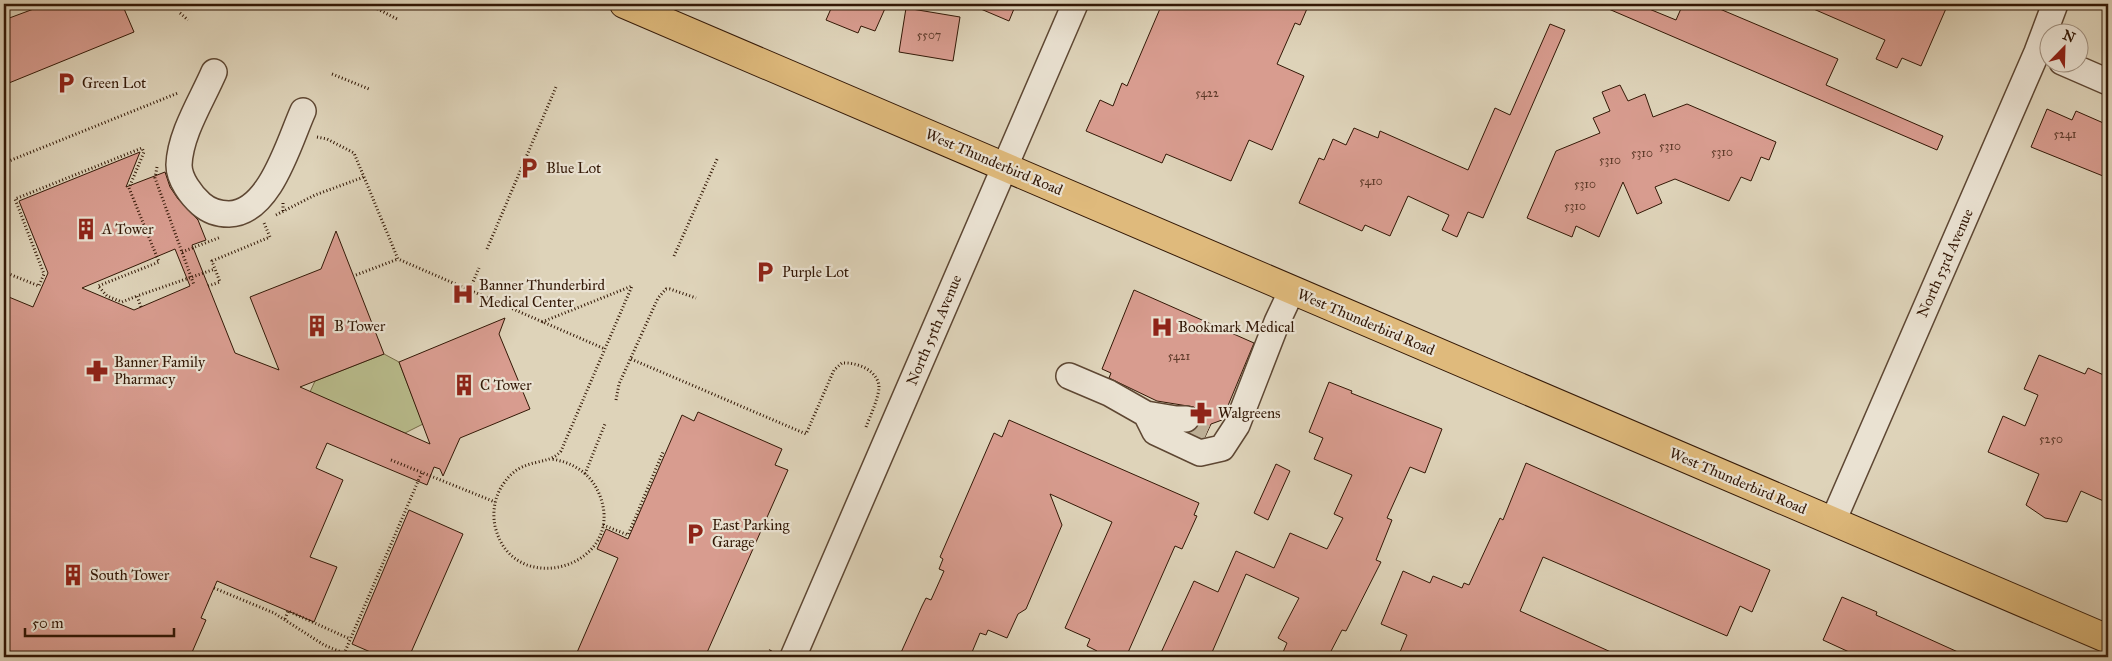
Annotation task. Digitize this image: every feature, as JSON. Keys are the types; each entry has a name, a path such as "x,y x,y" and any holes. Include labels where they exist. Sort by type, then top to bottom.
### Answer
{"main road":[{"name":"West Thunderbird Road","path":"624,4 2108,639"}],"street":[{"name":"North 55th Avenue","path":"782,653 1004,166 1075,4"},
{"name":"North 53rd Avenue","path":"2051,22 2055,4"},
{"name":"North 53rd Avenue","path":"1833,521 2040,62"},
{"path":"214,72 188,132 179,167 182,179 196,199 212,211 233,214 244,210 265,192 303,111"},
{"path":"2085,72 2108,82"},
{"path":"1146,414 1155,432 1200,453 1222,448 1214,434 1237,425 1277,322 1292,290"},
{"path":"1069,376 1117,398 1146,414 1181,422"}],"path":[{"path":"368,4 399,20"},
{"path":"180,13 188,20"},
{"path":"332,74 369,89"},
{"path":"487,249 556,87"},
{"path":"4,163 179,93"},
{"path":"310,139 328,137 354,153 398,259 605,349"},
{"path":"4,272 39,286 44,274 15,199 142,148 144,152 129,188 159,262 98,286 107,296 122,302 215,269"},
{"path":"674,256 718,157"},
{"path":"283,197 283,211"},
{"path":"208,286 220,282 212,261 270,237 263,220"},
{"path":"356,275 398,259"},
{"path":"469,291 479,268"},
{"path":"542,322 632,286 561,451 551,459"},
{"path":"616,400 619,384 653,305 663,292 666,289 676,290 696,298"},
{"path":"137,296 141,307"},
{"path":"631,359 806,434 834,370 842,363 858,365 876,378 879,387 865,429"},
{"path":"584,474 606,424"},
{"path":"602,525 628,535 663,452"},
{"path":"551,459 570,464 584,474 593,482 602,500 602,525 592,548 577,562 558,568 538,568 519,561 505,547 496,530 494,520 495,502 503,484 516,470 532,462 551,459"},
{"path":"391,460 495,502"},
{"path":"344,654 422,472"},
{"path":"214,588 285,619 324,645 353,657"},
{"path":"285,619 288,611 350,639"},
{"path":"767,657 782,653"}],"green space":[{"path":"384,354 399,362 423,424 405,433 310,392 315,381"}],"building":[{"path":"47,4 122,4 134,32 4,85 4,20"},
{"path":"833,4 887,4 875,31 861,26 858,33 826,20"},
{"path":"969,4 1016,4 1009,21"},
{"path":"1162,4 1309,4 1300,25 1295,23 1277,64 1304,76 1272,150 1249,140 1231,181 1166,154 1162,163 1086,131 1100,100 1113,106 1122,83 1127,86"},
{"path":"1597,4 1637,4 1676,20 1683,4 1708,4 1838,59 1826,85 1943,136 1937,150"},
{"path":"1802,4 1948,4 1921,66 1902,58 1897,68 1876,59 1885,40"},
{"path":"906,8 960,17 953,61 899,52"},
{"path":"1550,24 1565,30 1483,218 1468,212 1457,237 1442,230 1449,215 1408,196 1390,236 1365,225 1362,231 1299,203 1319,158 1324,160 1333,139 1346,145 1354,128 1378,138 1380,131 1468,170 1495,108 1510,115"},
{"path":"1620,85 1628,101 1645,94 1653,117 1687,104 1776,142 1769,160 1761,157 1751,181 1741,177 1729,201 1675,179 1655,187 1662,203 1637,214 1623,182 1599,237 1576,226 1572,237 1527,218 1556,151 1600,133 1593,118 1610,111 1602,92"},
{"path":"2047,109 2072,120 2076,111 2108,125 2108,178 2031,147"},
{"path":"140,152 126,187 165,172 170,187 178,199 198,220 206,240 192,245 235,353 279,370 250,297 321,269 336,231 384,354 300,387 430,444 399,362 505,318 499,334 530,409 460,438 443,476 440,469 434,467 427,485 327,443 316,468 343,480 310,557 337,567 314,622 217,581 201,618 206,620 190,657 4,657 4,295 33,307 48,273 19,201","holes":["175,249 190,286 134,310 82,288"]},
{"name":"Walgreens","path":"1134,290 1254,343 1222,420 1211,424 1205,437 1192,432 1198,427 1200,419 1199,412 1194,407 1157,401 1109,378 1111,373 1102,369"},
{"path":"2039,355 2085,374 2088,368 2108,377 2108,503 2081,491 2067,522 2045,518 2026,505 2039,474 1988,452 2003,416 2025,426 2038,395 2024,389"},
{"path":"1329,382 1352,391 1351,393 1442,429 1425,473 1410,467 1387,518 1392,520 1376,560 1381,562 1346,631 1342,630 1328,657 1281,657 1287,643 1278,638 1299,598 1246,574 1210,657 1159,657 1194,581 1218,592 1236,551 1274,568 1290,533 1327,549 1343,518 1334,514 1352,475 1314,459 1323,438 1309,432"},
{"name":"East Parking Garage","path":"698,412 782,449 775,465 788,470 705,657 575,657 618,558 597,549 606,529 628,539 682,415 694,421"},
{"path":"1009,420 1199,503 1194,515 1197,516 1182,549 1175,546 1126,657 1095,657 1097,651 1087,646 1090,639 1065,628 1112,522 1050,494 1062,525 1026,609 1018,614 1007,638 988,630 986,635 980,633 970,657 899,657 926,598 931,600 944,571 939,569 943,559 940,557 994,433 1002,437"},
{"path":"1526,463 1770,570 1752,612 1740,606 1727,636 1543,557 1520,611 1622,657 1398,657 1407,635 1381,624 1403,571 1430,583 1433,576 1462,588 1464,583 1469,585 1500,518 1503,520"},
{"path":"1276,464 1290,471 1268,520 1254,513"},
{"path":"409,510 463,534 409,657 382,657 352,644"},
{"path":"1842,597 1877,612 1876,615 1969,657 1860,657 1823,640"}],"tunnel":[{"path":"1182,427 1205,437"}],"place":[{"name":"Green Lot","path":"66,83"},
{"name":"Blue Lot","path":"529,168"},
{"name":"A Tower","path":"86,229"},
{"name":"Purple Lot","path":"765,272"},
{"name":"Banner Thunderbird Medical Center","path":"463,294"},
{"name":"B Tower","path":"317,326"},
{"name":"Bookmark Medical","path":"1162,327"},
{"name":"Banner Family Pharmacy","path":"97,371"},
{"name":"C Tower","path":"464,385"},
{"name":"Walgreens","path":"1201,413"},
{"name":"East Parking Garage","path":"695,534"},
{"name":"South Tower","path":"73,575"}]}
